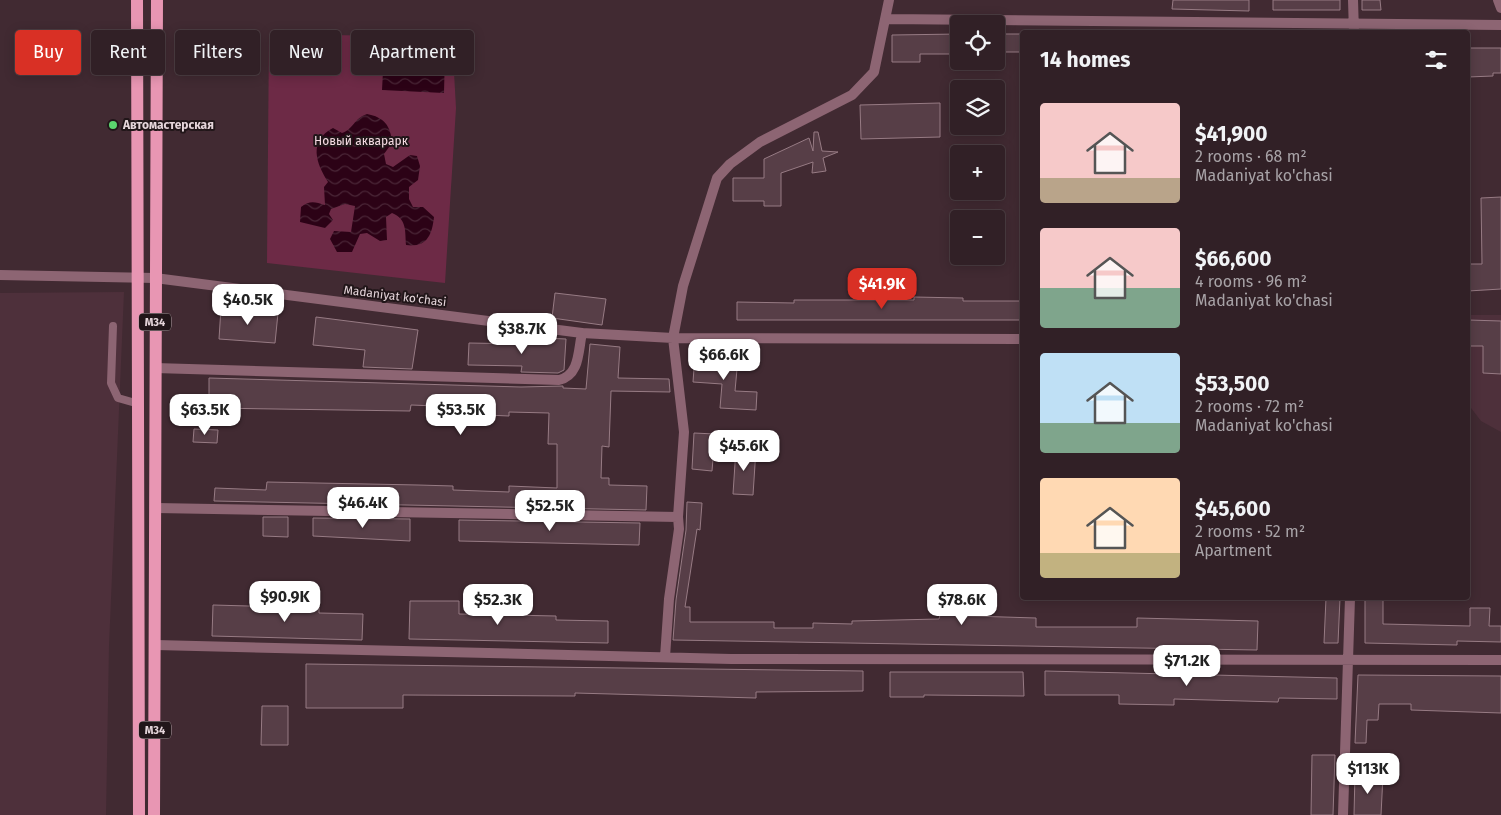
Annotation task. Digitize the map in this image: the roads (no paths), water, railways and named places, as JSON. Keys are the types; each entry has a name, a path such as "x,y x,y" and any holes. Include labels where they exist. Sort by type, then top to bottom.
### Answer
{"main road":[{"name":"M34","path":"137,0 140,815"},
{"name":"M34","path":"154,815 157,0"}],"street":[{"path":"665,657 669,599 679,529 678,517 684,432 673,338 683,286 717,178 730,164 760,142 852,95 874,72 887,19 889,0"},
{"path":"1353,0 1354,28"},
{"path":"1498,0 1501,8"},
{"path":"887,19 1354,28 1501,25"},
{"name":"Madaniyat ko'chasi","path":"0,275 155,278 582,333 673,338 1020,339"},
{"path":"155,368 560,380 568,378 574,372 582,333"},
{"path":"156,508 678,517"},
{"path":"1343,815 1346,660 1350,600"},
{"path":"156,645 665,657 1501,660"}],"lane":[{"path":"113,326 111,383 118,398 139,404"}],"water":[{"path":"383,75 444,75 444,93 382,90"},
{"path":"367,114 378,117 386,123 390,132 392,143 384,154 386,164 393,167 410,155 417,156 420,166 418,180 409,187 409,199 413,207 423,207 434,217 432,230 427,239 419,245 406,245 403,222 392,213 386,217 387,240 380,241 367,233 360,234 352,252 337,252 330,239 334,231 351,232 355,206 345,204 331,209 329,214 333,220 325,228 300,222 301,207 313,202 325,205 324,187 328,182 318,160 317,146 320,139 333,128 342,133 346,131 362,116"}],"place":[{"name":"Автомастерская","path":"113,125"}],"park label":[{"name":"Новый акварарк","path":"361,141"}]}
